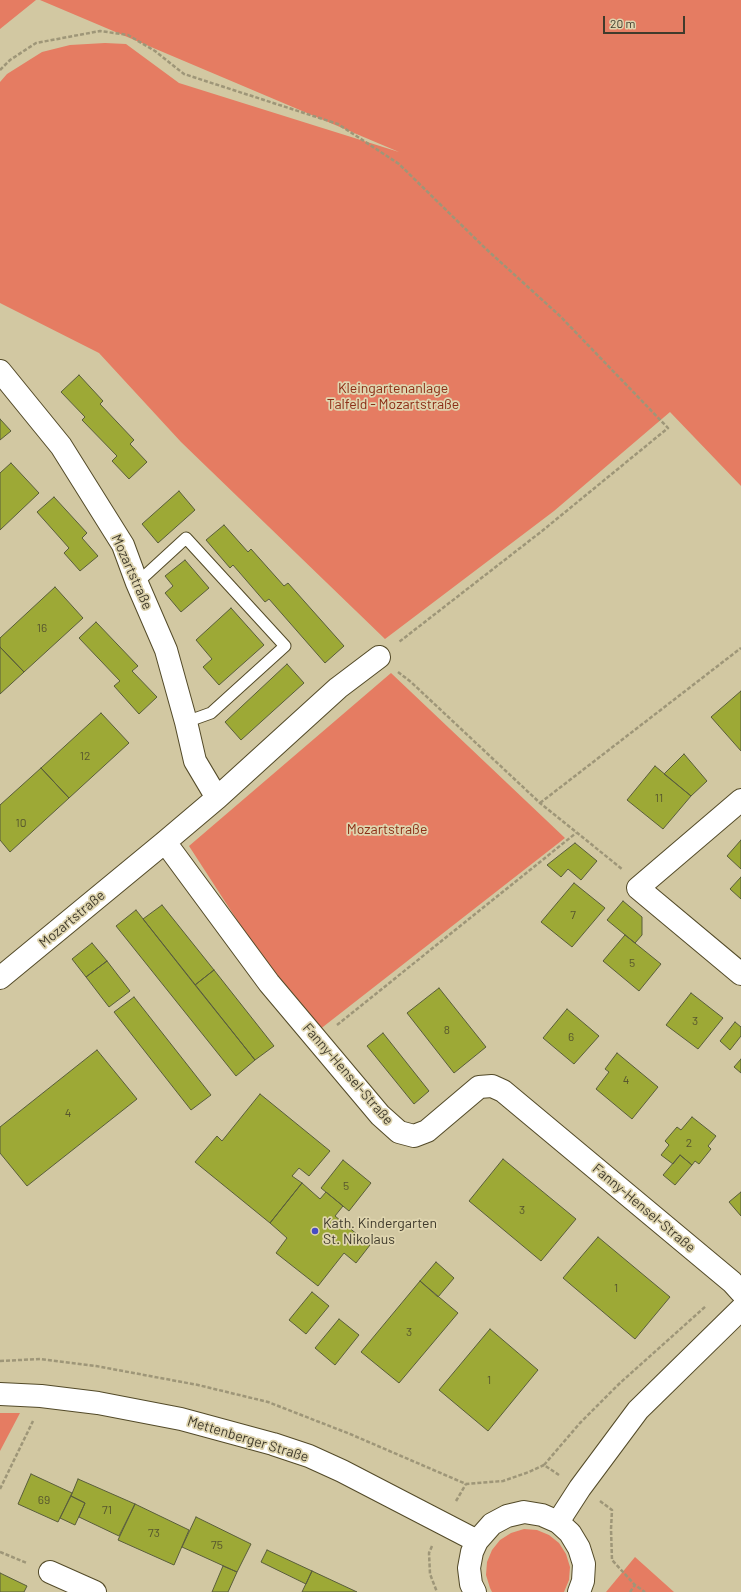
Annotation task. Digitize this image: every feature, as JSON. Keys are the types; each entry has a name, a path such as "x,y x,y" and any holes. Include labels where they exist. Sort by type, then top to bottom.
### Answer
{"street":[{"name":"Mozartstraße","path":"0,371 61,446 123,545 137,583 166,650 196,761 217,798"},
{"name":"Mozartstraße","path":"0,978 217,798 338,688 379,657"},
{"path":"741,800 638,888 741,974"},
{"name":"Fanny-Hensel-Straße","path":"165,842 269,983 380,1115 399,1132 414,1136 427,1131 479,1087 492,1086 503,1091 737,1287"},
{"path":"558,1522 580,1488 638,1410 741,1309"},
{"name":"Mettenberger Straße","path":"0,1394 41,1396 98,1403 181,1419 273,1444 309,1456 342,1470 477,1541"},
{"path":"475,1592 471,1584 470,1568 472,1552 477,1541 492,1524 507,1516 524,1512 542,1515 558,1522 570,1533 579,1548 584,1564 579,1592"},
{"path":"50,1572 95,1592"}],"lane":[{"path":"137,583 186,538 285,646 211,713 186,722"}],"path":[{"path":"0,70 10,60 36,44 100,31 128,35 155,52 184,74 338,124 399,164 484,248 560,316 668,428 542,531 379,657 411,682 540,803 627,873 638,888"},
{"path":"540,803 741,648"},
{"path":"318,1041 576,832"},
{"path":"0,1361 40,1360 96,1366 198,1385 268,1402 350,1434 466,1484 503,1481 544,1465 580,1423 620,1383 737,1287"},
{"path":"0,1489 37,1413 41,1396"},
{"path":"544,1465 612,1510 612,1560 635,1585 646,1592"},
{"path":"0,1552 50,1572"},
{"path":"630,1592 635,1585"}],"green space":[{"path":"0,0 36,0 0,29"},
{"name":"Kleingartenanlage Talfeld - Mozartstraße","path":"40,0 741,0 741,486 670,412 554,511 385,639 181,442 99,353 0,303 0,82 7,74 42,52 70,45 105,43 126,44 179,83 399,152"},
{"name":"Mozartstraße","path":"391,673 565,838 319,1030 272,974 189,846"},
{"path":"0,1413 20,1413 0,1451"},
{"path":"524,1529 537,1530 549,1535 559,1543 566,1554 570,1567 569,1580 564,1592 492,1592 486,1575 487,1562 492,1550 500,1540 511,1533"},
{"path":"635,1557 674,1592 606,1592"}],"building":[{"path":"79,375 103,401 100,404 134,440 130,444 147,462 129,479 112,461 117,456 82,420 85,417 61,392"},
{"path":"0,419 11,431 0,440"},
{"path":"11,463 39,493 0,530 0,473"},
{"path":"179,491 195,510 158,543 142,524"},
{"path":"54,497 87,533 82,538 98,556 80,571 64,553 69,548 37,512"},
{"path":"224,525 248,552 251,549 284,586 288,583 344,646 325,663 269,599 265,602 233,565 230,568 206,540"},
{"path":"185,560 209,588 181,612 165,593 173,586 165,576"},
{"path":"55,587 83,618 24,672 0,647 0,638"},
{"path":"231,608 264,645 219,685 203,667 212,659 196,640"},
{"path":"96,622 138,666 132,671 157,697 139,714 114,686 120,681 79,638"},
{"path":"0,647 24,672 0,694"},
{"path":"287,664 304,683 241,740 225,722"},
{"path":"741,691 741,751 711,717"},
{"path":"101,713 129,743 69,798 41,768"},
{"path":"684,754 707,781 691,796 664,774"},
{"path":"655,766 691,796 663,829 627,800"},
{"path":"41,768 69,798 10,852 0,840 0,805"},
{"path":"741,840 741,869 727,856"},
{"path":"575,843 597,861 581,880 568,869 561,877 547,865"},
{"path":"741,877 741,899 730,889"},
{"path":"574,883 605,908 572,947 541,922"},
{"path":"623,901 642,917 642,935 635,943 607,920"},
{"path":"162,905 214,970 195,985 143,919"},
{"path":"136,910 255,1060 236,1076 116,926"},
{"path":"625,935 661,964 639,991 603,961"},
{"path":"92,943 107,961 86,977 72,959"},
{"path":"107,961 130,991 109,1007 86,977"},
{"path":"214,970 274,1046 255,1060 195,985"},
{"path":"439,988 486,1047 454,1073 407,1013"},
{"path":"691,993 723,1018 698,1049 666,1025"},
{"path":"134,997 211,1095 191,1110 114,1012"},
{"path":"567,1009 599,1036 574,1064 543,1038"},
{"path":"735,1022 741,1027 741,1036 730,1050 720,1041"},
{"path":"383,1033 429,1091 414,1104 367,1046"},
{"path":"97,1050 137,1099 27,1186 0,1153 0,1127"},
{"path":"617,1053 658,1087 632,1119 596,1089 609,1072 605,1069"},
{"path":"741,1059 741,1073 734,1067"},
{"path":"260,1094 330,1151 309,1176 299,1168 292,1176 302,1183 270,1223 195,1162 217,1136 222,1141"},
{"path":"692,1117 716,1136 708,1146 711,1149 699,1164 695,1161 692,1165 680,1155 673,1164 661,1155 669,1145 665,1141 677,1127 681,1130"},
{"path":"680,1155 692,1165 675,1185 663,1175"},
{"path":"503,1159 576,1219 541,1261 469,1201"},
{"path":"343,1160 371,1183 349,1211 321,1188"},
{"name":"Kath. Kindergarten St. Nikolaus","path":"302,1183 320,1199 326,1192 343,1206 335,1216 370,1245 356,1263 344,1253 318,1286 276,1253 287,1238 270,1223"},
{"path":"741,1192 741,1216 729,1202"},
{"path":"598,1237 670,1297 635,1339 563,1278"},
{"path":"436,1262 454,1278 438,1297 420,1281"},
{"path":"420,1281 458,1313 399,1383 361,1352"},
{"path":"312,1292 329,1306 306,1334 289,1320"},
{"path":"339,1319 359,1335 335,1365 315,1348"},
{"path":"490,1329 538,1370 488,1431 439,1390"},
{"path":"31,1474 72,1493 58,1522 18,1504"},
{"path":"78,1479 135,1504 119,1536 79,1517 85,1503 71,1496"},
{"path":"71,1496 85,1503 75,1525 60,1518"},
{"path":"135,1504 189,1530 174,1565 118,1540"},
{"path":"196,1517 251,1544 237,1572 182,1547"},
{"path":"267,1550 312,1571 306,1584 261,1562"},
{"path":"223,1566 237,1572 228,1592 212,1592"},
{"path":"312,1571 357,1592 302,1592"},
{"path":"0,1573 27,1586 24,1592 0,1592"}],"place":[{"name":"Kath. Kindergarten St. Nikolaus","path":"315,1231"}]}
